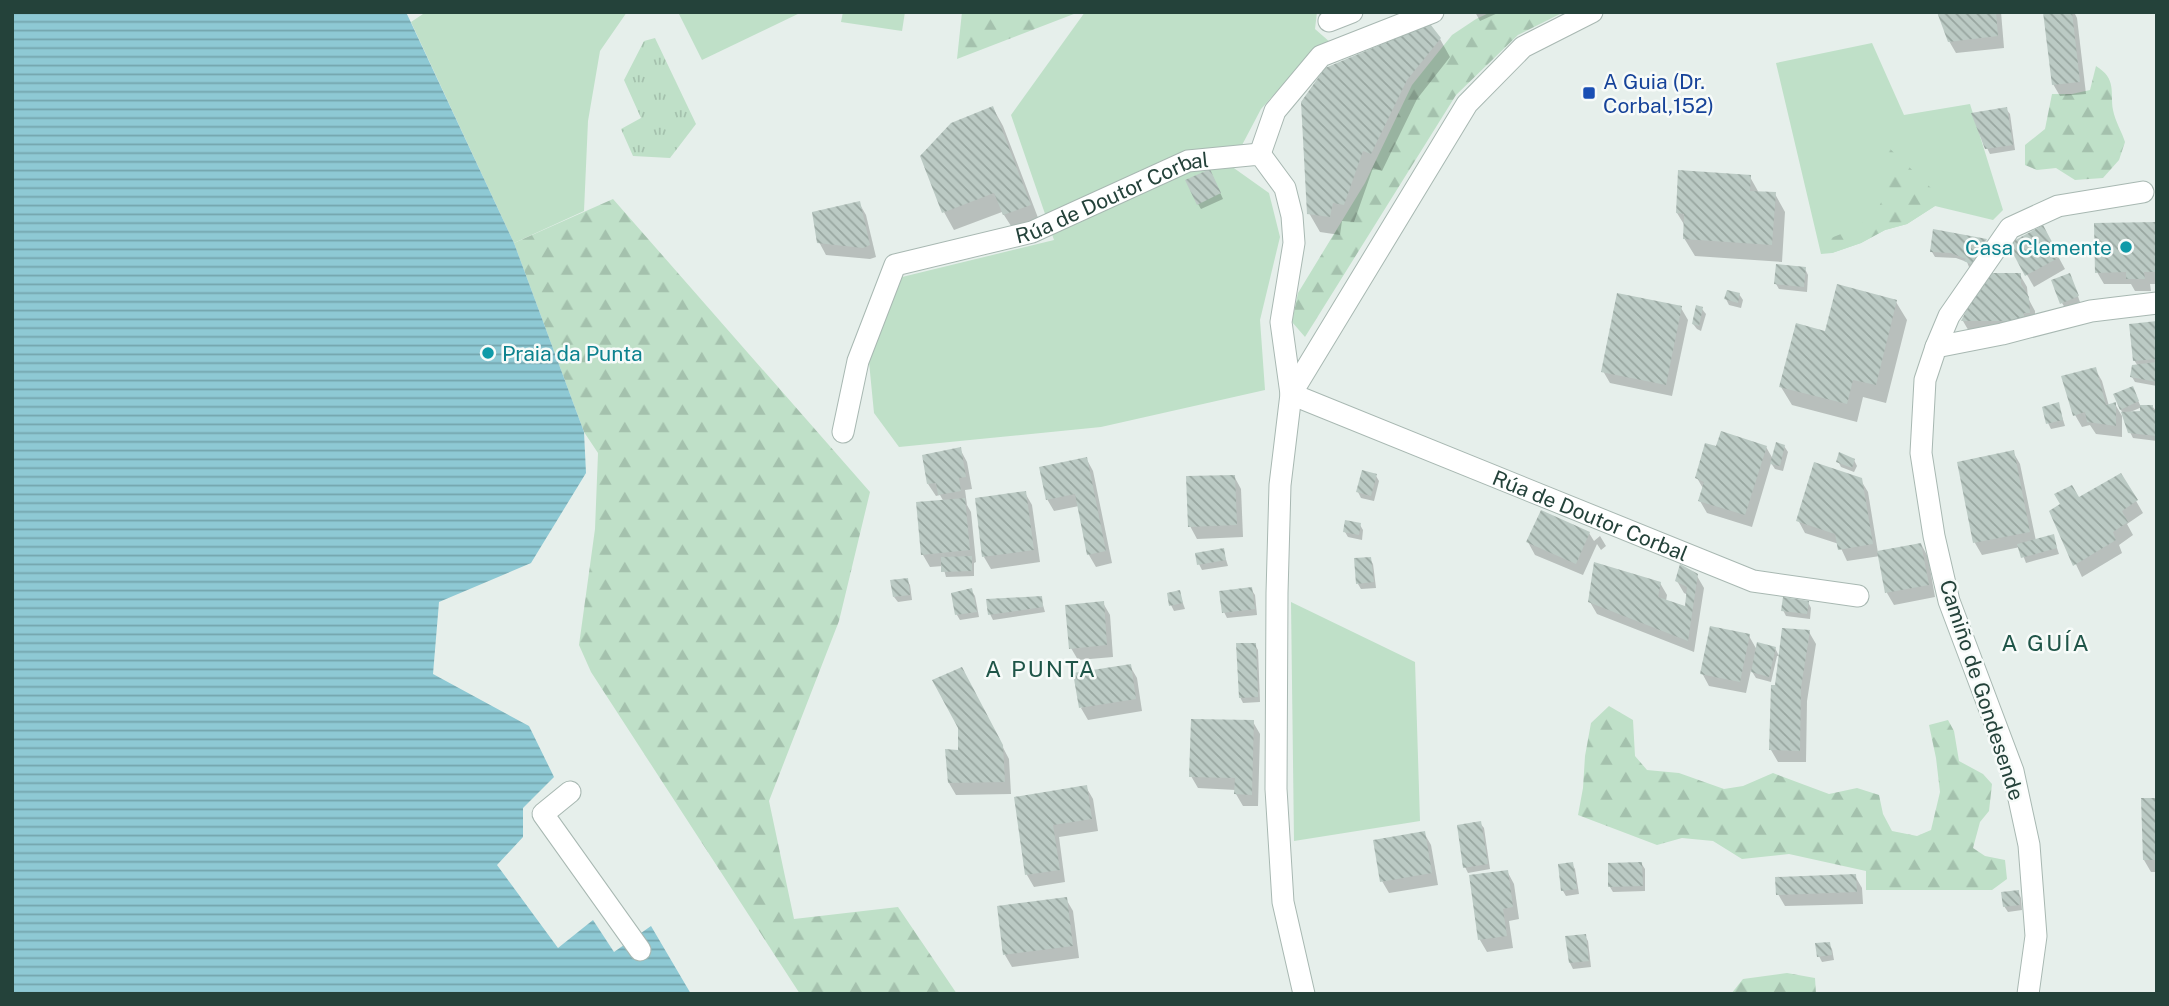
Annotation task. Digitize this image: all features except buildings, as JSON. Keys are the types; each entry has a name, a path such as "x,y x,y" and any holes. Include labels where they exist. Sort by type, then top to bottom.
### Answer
{"street":[{"path":"1329,21 1352,12"},
{"path":"1304,994 1283,902 1276,789 1280,485 1291,394 1281,322 1294,243 1292,216 1285,188 1260,154 1275,111 1321,56 1433,12"},
{"path":"1291,394 1467,104 1523,47 1592,12"},
{"name":"Rúa de Doutor Corbal","path":"843,432 858,361 895,265 1032,232 1188,161 1260,154"},
{"name":"Camiño de Gondesende","path":"2028,994 2036,936 2029,845 2013,771 1949,601 1934,536 1921,453 1925,380 1949,316 2010,228 2058,206 2143,192"},
{"path":"1936,347 2002,334 2091,311 2157,303"},
{"name":"Rúa de Doutor Corbal","path":"1291,394 1753,581 1858,596"},
{"path":"570,792 543,814 640,950"}],"green space":[{"path":"426,12 627,12 600,51 588,121 584,211 514,243 411,22"},
{"path":"678,12 802,12 702,60"},
{"path":"843,12 905,12 902,31 841,22"},
{"path":"962,12 1079,12 957,59"},
{"path":"1085,12 1317,12 1315,29 1331,43 1315,49 1261,109 1231,166 1269,193 1280,237 1260,320 1265,390 1101,427 899,447 874,413 869,362 902,277 1054,240 1011,115"},
{"path":"1491,12 1564,12 1518,35 1456,95 1305,337 1292,322 1298,293 1365,183 1412,85 1452,35"},
{"path":"655,38 696,124 670,158 633,156 621,129 641,118 624,80 644,41"},
{"path":"1872,43 1904,115 1970,104 2003,210 1993,220 1935,206 1907,224 1885,230 1861,243 1821,254 1776,63"},
{"path":"2096,66 2110,81 2114,114 2125,142 2119,160 2103,178 2075,180 2056,168 2037,170 2025,165 2025,145 2045,129 2052,94 2090,90"},
{"path":"1887,146 1931,188 1935,206 1907,224 1885,230 1861,243 1832,253 1831,238 1866,221 1879,207 1884,189"},
{"path":"613,199 870,492 839,621 769,801 794,919 898,907 957,994 800,994 591,672 579,645 595,529 598,453 584,432 514,243"},
{"path":"1291,602 1415,662 1420,821 1294,841"},
{"path":"1609,706 1633,720 1635,756 1647,770 1679,773 1724,789 1743,786 1773,773 1829,794 1857,788 1879,795 1883,814 1892,831 1917,836 1931,830 1940,792 1929,725 1948,720 1954,731 1959,761 1983,774 1992,784 1989,811 1980,822 1973,848 1985,856 2005,860 2007,879 1992,890 1866,890 1866,871 1789,854 1742,859 1713,841 1682,838 1657,845 1578,815 1591,723"},
{"path":"1787,973 1815,978 1816,994 1731,994 1743,979"}],"water":[{"path":"12,12 406,12 514,243 584,432 586,473 531,563 439,602 433,674 529,726 554,777 523,808 523,837 497,865 558,948 593,920 614,952 651,926 691,994 12,994"}],"place":[{"name":"A Guia (Dr. Corbal,152)","path":"1589,93"},
{"name":"Casa Clemente","path":"2126,247"},
{"name":"Praia da Punta","path":"488,353"}],"district":[{"name":"A GUÍA","path":"2046,642"},
{"name":"A PUNTA","path":"1041,668"}]}
